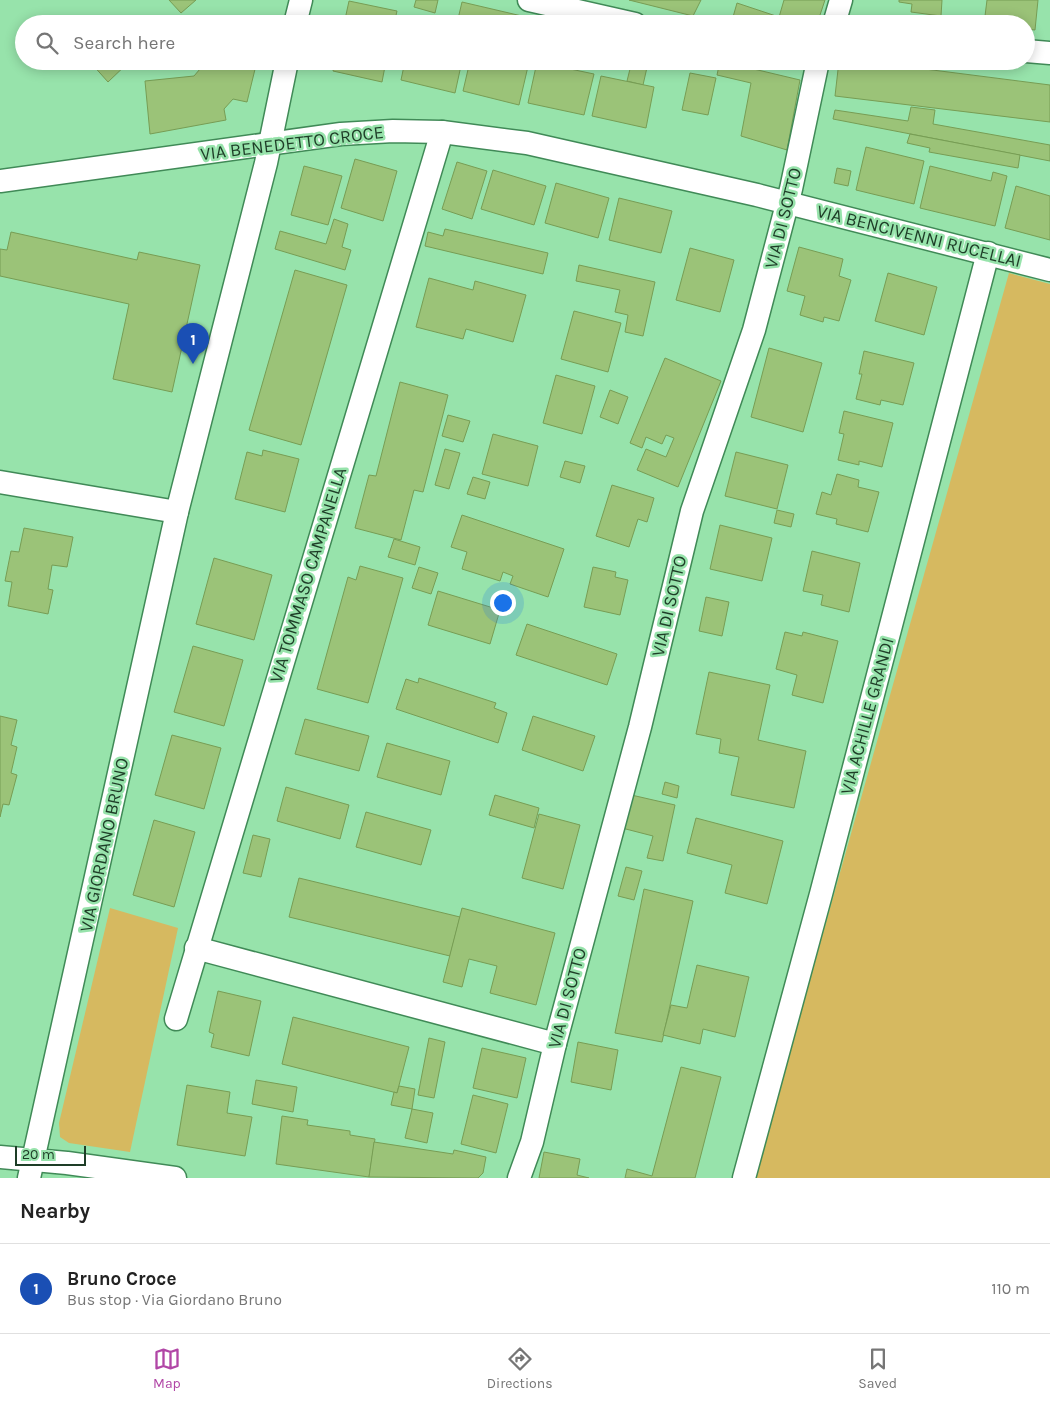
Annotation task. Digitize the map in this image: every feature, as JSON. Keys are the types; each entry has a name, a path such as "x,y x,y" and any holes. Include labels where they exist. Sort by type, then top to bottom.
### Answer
{"street":[{"path":"297,15 301,0"},
{"path":"529,0 595,15"},
{"path":"837,15 841,0"},
{"path":"1035,51 1050,53"},
{"name":"VIA GIORDANO BRUNO","path":"31,1168 177,512 269,145 284,70"},
{"name":"VIA DI SOTTO","path":"519,1178 528,1154 554,1044 640,727 692,511 754,330 788,203 812,70"},
{"name":"VIA BENEDETTO CROCE","path":"0,181 341,134 393,131 442,132 527,143 788,203"},
{"name":"VIA TOMMASO CAMPANELLA","path":"176,1019 442,132"},
{"name":"VIA BENCIVENNI RUCELLAI","path":"788,203 1050,270"},
{"name":"VIA ACHILLE GRANDI","path":"744,1178 819,904 988,253"},
{"path":"0,485 177,512"},
{"path":"196,948 554,1044"},
{"name":"VIA DI SOTTO","path":"512,1178 528,1154"},
{"path":"0,1157 31,1168 175,1178"}],"shaded area":[{"path":"1009,273 1050,284 1050,1178 754,1178"},
{"path":"110,908 178,928 130,1152 69,1143 60,1137 59,1123"}],"building":[{"path":"169,0 196,0 181,13"},
{"path":"416,0 438,0 435,13 414,7"},
{"path":"629,0 701,0 694,15"},
{"path":"784,0 825,0 820,15 780,15"},
{"path":"899,0 942,0 941,15 911,12 912,4 899,2"},
{"path":"987,0 1038,0 1035,30 1035,15 985,15"},
{"path":"349,1 397,11 396,15 346,15"},
{"path":"462,2 518,15 459,15"},
{"path":"737,3 773,15 734,15"},
{"path":"97,70 121,70 108,82"},
{"path":"199,70 255,70 247,102 233,99 224,109 226,120 150,134 145,81 194,76"},
{"path":"333,70 384,70 382,82"},
{"path":"403,70 460,70 455,93 401,80"},
{"path":"468,70 527,70 519,105 463,91"},
{"path":"535,70 575,70 594,74 584,115 528,103"},
{"path":"630,70 646,70 643,85 627,81"},
{"path":"718,70 758,70 800,80 787,150 741,136 751,83 717,75"},
{"path":"838,70 932,70 1050,85 1050,122 835,96"},
{"path":"690,73 716,78 708,115 682,110"},
{"path":"601,76 654,87 646,128 592,116"},
{"path":"911,107 935,110 933,124 1050,145 1050,161 833,119 835,110 908,121"},
{"path":"910,134 1020,155 1018,168 929,152 930,148 907,143"},
{"path":"866,147 924,161 914,204 856,190"},
{"path":"355,159 397,171 383,221 341,208"},
{"path":"457,162 487,171 472,219 442,209"},
{"path":"304,166 342,176 328,225 291,215"},
{"path":"930,166 991,181 993,172 1007,176 995,226 920,208"},
{"path":"837,168 851,171 848,186 834,183"},
{"path":"493,170 546,186 534,225 481,209"},
{"path":"556,183 609,198 598,238 545,223"},
{"path":"1016,186 1050,196 1050,240 1005,228"},
{"path":"619,198 672,211 661,253 609,240"},
{"path":"334,219 348,224 342,247 351,250 345,270 275,249 280,231 326,244"},
{"path":"445,229 548,253 543,274 425,246 428,232 443,236"},
{"path":"11,232 137,260 139,252 200,265 172,392 113,379 129,304 0,276 0,249 7,250"},
{"path":"799,247 843,259 839,276 851,280 839,321 824,317 823,322 800,315 805,296 787,291"},
{"path":"690,248 734,260 720,312 676,300"},
{"path":"579,265 655,282 643,336 625,332 628,315 615,312 620,290 576,281"},
{"path":"295,270 347,285 301,445 249,430"},
{"path":"888,273 937,287 924,335 875,321"},
{"path":"429,278 473,290 475,281 526,295 513,342 466,329 463,339 416,327"},
{"path":"574,311 621,323 608,372 561,359"},
{"path":"769,348 822,363 803,432 751,417"},
{"path":"864,351 914,363 903,405 881,400 880,405 856,399 862,374 859,374"},
{"path":"665,358 721,381 678,487 637,470 646,449 666,457 674,438 666,435 662,444 646,437 642,448 630,443"},
{"path":"556,375 595,386 582,434 543,423"},
{"path":"400,382 448,395 423,492 414,490 401,540 355,528 369,475 376,476"},
{"path":"610,390 628,397 618,424 600,417"},
{"path":"844,411 893,423 882,467 859,461 859,465 838,460 844,434 839,433"},
{"path":"448,415 470,421 463,442 442,436"},
{"path":"493,434 538,446 528,486 482,474"},
{"path":"445,449 460,453 449,489 435,485"},
{"path":"263,450 299,459 285,512 235,499 247,452 262,456"},
{"path":"736,452 788,465 777,509 725,496"},
{"path":"565,461 585,466 580,483 560,477"},
{"path":"837,474 859,480 858,487 879,492 868,532 836,524 837,519 816,514 822,492 831,495"},
{"path":"473,477 490,482 485,499 467,494"},
{"path":"612,485 654,498 647,522 638,519 629,547 596,536"},
{"path":"777,510 794,514 791,527 774,523"},
{"path":"462,515 564,549 548,597 510,584 513,576 503,572 500,581 462,569 467,552 451,547"},
{"path":"720,525 772,538 762,581 710,569"},
{"path":"24,528 73,537 67,567 52,565 48,589 53,590 48,614 8,606 12,582 5,581 11,551 19,552"},
{"path":"394,539 420,547 415,565 388,557"},
{"path":"812,551 860,563 849,612 821,605 823,595 803,591"},
{"path":"214,558 272,575 254,640 196,624"},
{"path":"360,566 403,578 368,703 317,689 348,577 356,580"},
{"path":"419,567 438,573 431,594 412,588"},
{"path":"593,567 616,572 615,577 628,580 620,615 584,607"},
{"path":"438,591 500,610 490,644 428,625"},
{"path":"706,597 729,602 722,636 699,631"},
{"path":"527,624 617,654 607,685 516,655"},
{"path":"785,632 802,636 803,632 838,641 823,703 792,695 797,675 776,669"},
{"path":"193,646 243,660 224,726 174,712"},
{"path":"709,672 770,685 758,740 806,751 794,808 731,795 739,757 719,753 721,739 696,734"},
{"path":"419,678 496,703 494,708 507,713 498,743 396,709 406,679 418,683"},
{"path":"0,716 17,720 11,745 17,747 11,773 17,775 9,805 3,804 0,817"},
{"path":"533,716 595,736 583,771 522,750"},
{"path":"305,719 369,736 359,771 295,754"},
{"path":"172,735 221,748 204,809 155,795"},
{"path":"387,743 450,761 441,795 377,777"},
{"path":"665,782 679,786 677,798 662,794"},
{"path":"286,787 349,805 340,839 277,821"},
{"path":"627,794 675,805 663,861 647,858 653,836 618,827"},
{"path":"495,795 539,808 534,828 489,815"},
{"path":"366,812 431,830 421,865 356,847"},
{"path":"539,814 580,825 563,889 522,878"},
{"path":"696,818 783,841 767,904 725,893 732,865 687,853"},
{"path":"154,820 195,832 174,907 133,895"},
{"path":"253,835 270,839 261,877 243,873"},
{"path":"626,867 642,871 634,900 618,896"},
{"path":"299,878 460,917 450,956 289,917"},
{"path":"644,889 693,901 662,1042 615,1033"},
{"path":"462,908 555,933 536,1005 490,993 497,966 469,959 462,987 443,982"},
{"path":"697,965 749,977 735,1037 703,1029 700,1044 663,1035 671,1005 687,1008"},
{"path":"218,991 261,1001 249,1056 211,1047 214,1034 209,1032"},
{"path":"293,1017 409,1047 397,1093 282,1064"},
{"path":"429,1038 445,1042 434,1098 418,1095"},
{"path":"578,1042 618,1050 611,1090 571,1082"},
{"path":"482,1048 526,1058 517,1098 473,1088"},
{"path":"681,1067 721,1077 695,1178 625,1178 627,1169 652,1176"},
{"path":"256,1080 297,1087 293,1112 252,1104"},
{"path":"187,1085 230,1092 227,1113 252,1117 245,1156 177,1145"},
{"path":"399,1086 415,1089 412,1109 391,1105 394,1092 397,1093"},
{"path":"473,1095 508,1104 496,1153 461,1144"},
{"path":"412,1109 433,1113 427,1143 405,1138"},
{"path":"282,1116 308,1120 307,1125 350,1131 350,1135 375,1139 369,1177 276,1164"},
{"path":"374,1142 453,1154 454,1150 486,1157 483,1173 478,1178 369,1177"},
{"path":"544,1152 580,1159 577,1175 589,1178 539,1178"}],"place":[{"name":"Bruno Croce","path":"193,364"}]}
